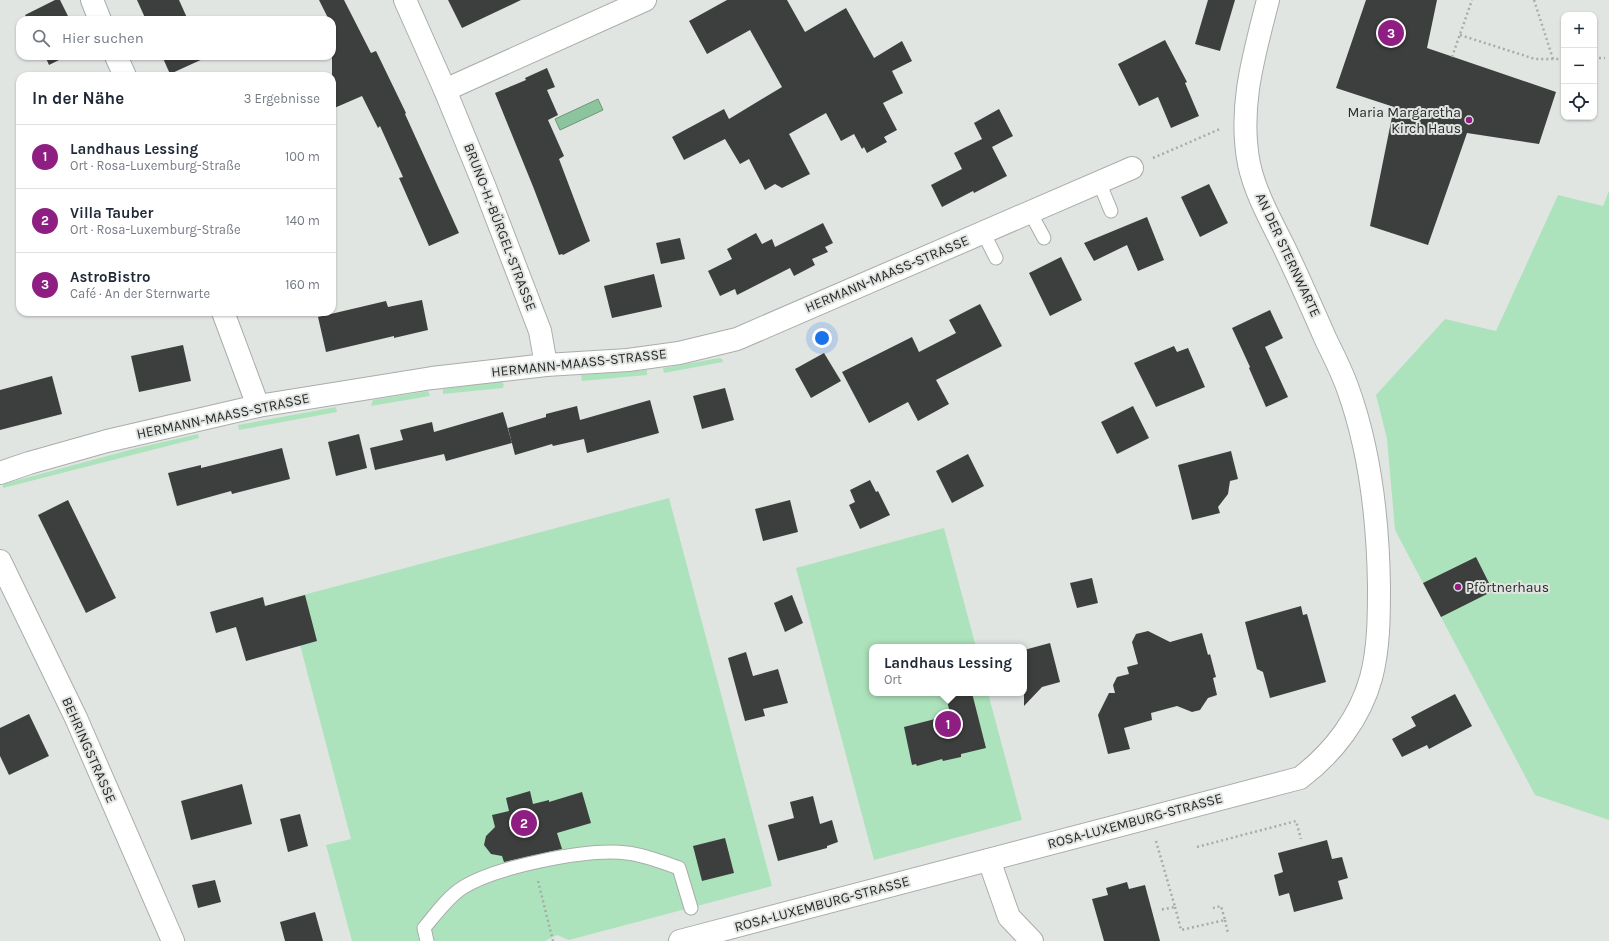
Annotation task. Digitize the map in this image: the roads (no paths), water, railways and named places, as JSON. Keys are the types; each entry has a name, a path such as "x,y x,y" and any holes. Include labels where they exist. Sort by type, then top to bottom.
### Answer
{"street":[{"path":"92,0 98,16"},
{"name":"BRUNO-H.-BÜRGEL-STRASSE","path":"405,0 445,90 540,331 546,365"},
{"path":"445,90 645,0"},
{"name":"AN DER STERNWARTE","path":"1268,0 1247,88 1245,119 1249,166 1262,203 1296,271 1348,389 1364,446 1375,504"},
{"path":"118,60 123,72"},
{"name":"HERMANN-MAASS-STRASSE","path":"0,473 29,462 107,441 258,406 432,378 546,365 628,360 679,353 737,339 1132,168"},
{"path":"224,316 258,406"},
{"name":"ROSA-LUXEMBURG-STRASSE","path":"680,941 1300,778 1319,763 1349,726 1362,704 1371,679 1376,660 1379,612 1378,544 1375,504"},
{"name":"BEHRINGSTRASSE","path":"0,561 76,718 173,941"},
{"path":"989,860 1009,917 1032,941"}],"lane":[{"path":"1099,182 1110,211"},
{"path":"1030,212 1044,238"},
{"path":"983,232 996,258"},
{"path":"427,941 424,928 442,906 461,888 488,875 533,863 593,853 626,853 679,868 691,908"}],"place":[{"name":"AstroBistro","path":"1391,33"},
{"name":"Maria Margaretha Kirch Haus","path":"1469,120"},
{"name":"Pförtnerhaus","path":"1458,587"},
{"name":"Landhaus Lessing","path":"948,724"},
{"name":"Villa Tauber","path":"524,823"}]}
